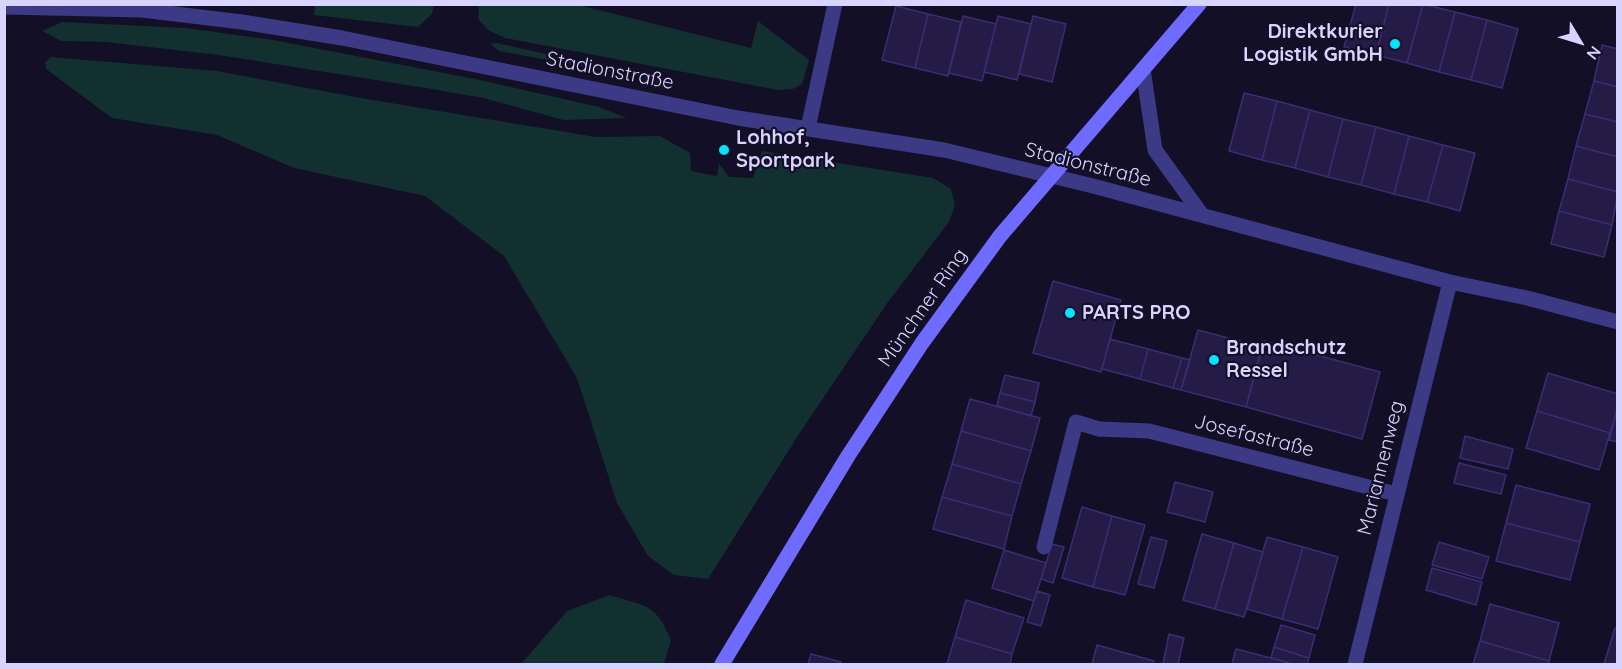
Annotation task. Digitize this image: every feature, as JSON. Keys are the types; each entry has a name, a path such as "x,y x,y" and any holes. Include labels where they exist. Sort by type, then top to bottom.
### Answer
{"main road":[{"name":"Münchner Ring","path":"722,664 802,528 922,343 1000,236 1199,4"}],"street":[{"path":"808,128 835,4"},
{"name":"Stadionstraße","path":"4,7 142,10 242,22 342,38 738,118 944,150 1202,215 1450,282 1527,298 1617,322"},
{"name":"Stadionstraße","path":"1143,69 1155,150 1202,215"},
{"name":"Mariannenweg","path":"1355,664 1450,282"},
{"name":"Josefastraße","path":"1044,547 1076,423 1100,429 1149,431 1396,494"}],"green space":[{"path":"315,4 434,5 432,14 418,27 314,15"},
{"path":"479,5 578,5 751,48 758,21 809,60 802,84 793,89 778,90 505,38 488,30 478,19"},
{"path":"62,22 186,28 273,40 480,80 599,107 627,118 564,120 483,98 432,89 219,55 106,42 61,41 42,31"},
{"path":"497,43 679,84 499,51 490,44"},
{"path":"51,57 217,71 355,97 596,137 660,136 690,153 691,171 717,176 719,164 729,177 753,178 762,151 933,178 951,189 955,205 949,222 888,302 799,434 708,579 674,575 648,556 617,503 577,378 504,256 425,196 294,168 217,135 112,118 46,69 45,62"},
{"path":"610,595 647,607 660,618 671,640 664,664 521,664 567,611"}],"building":[{"path":"1356,4 1389,4 1376,55 1344,47"},
{"path":"1389,4 1423,4 1407,63 1376,55"},
{"path":"1423,4 1455,12 1439,72 1407,63"},
{"path":"896,6 928,14 915,68 882,60"},
{"path":"1455,12 1487,20 1471,80 1439,72"},
{"path":"928,14 961,22 948,76 915,68"},
{"path":"963,16 996,24 982,81 949,73"},
{"path":"998,16 1031,24 1017,80 984,72"},
{"path":"1033,16 1066,24 1052,82 1019,74"},
{"path":"1487,20 1518,29 1502,88 1471,80"},
{"path":"1602,45 1618,49 1618,87 1594,81"},
{"path":"1594,81 1618,87 1618,122 1585,114"},
{"path":"1244,93 1277,101 1262,160 1229,151"},
{"path":"1277,101 1310,110 1295,168 1262,160"},
{"path":"1310,110 1343,119 1328,177 1295,168"},
{"path":"1585,114 1618,122 1618,157 1576,146"},
{"path":"1343,119 1376,127 1361,185 1328,177"},
{"path":"1376,127 1409,136 1394,194 1361,185"},
{"path":"1409,136 1443,145 1427,202 1394,194"},
{"path":"1443,145 1475,153 1460,211 1427,202"},
{"path":"1576,146 1618,157 1618,192 1568,179"},
{"path":"1568,179 1618,192 1612,225 1559,211"},
{"path":"1559,211 1612,225 1604,257 1551,244"},
{"path":"1053,281 1121,300 1101,372 1033,353"},
{"path":"1198,330 1262,347 1246,407 1181,390"},
{"path":"1110,339 1148,349 1140,379 1102,369"},
{"path":"1264,341 1380,372 1362,439 1246,407"},
{"path":"1148,349 1182,358 1173,388 1140,379"},
{"path":"1182,358 1190,360 1181,390 1173,388"},
{"path":"1548,373 1618,394 1618,408 1610,433 1537,411"},
{"path":"1005,375 1039,383 1035,402 1000,393"},
{"path":"1000,393 1035,402 1031,416 997,406"},
{"path":"970,399 1040,418 1031,451 961,431"},
{"path":"1618,410 1618,442 1609,440"},
{"path":"1537,411 1610,433 1599,470 1526,448"},
{"path":"961,431 1031,451 1021,484 952,464"},
{"path":"1465,436 1513,449 1508,469 1460,458"},
{"path":"1459,463 1506,475 1501,494 1454,483"},
{"path":"952,464 1021,484 1012,516 942,497"},
{"path":"1175,482 1213,492 1205,522 1167,512"},
{"path":"1516,485 1590,504 1580,542 1506,523"},
{"path":"942,497 1012,516 1004,549 933,529"},
{"path":"1082,507 1112,516 1093,587 1062,578"},
{"path":"1112,516 1145,525 1125,595 1093,587"},
{"path":"1506,523 1580,542 1570,580 1496,561"},
{"path":"1202,534 1234,543 1215,609 1183,600"},
{"path":"1151,537 1167,541 1154,588 1138,584"},
{"path":"1267,537 1303,547 1282,619 1247,609"},
{"path":"1439,542 1489,557 1482,579 1432,565"},
{"path":"1234,543 1263,552 1244,617 1215,609"},
{"path":"1052,544 1064,547 1053,583 1041,579"},
{"path":"1303,547 1338,557 1318,629 1282,619"},
{"path":"1004,550 1046,563 1034,601 992,588"},
{"path":"1432,568 1482,582 1476,605 1426,590"},
{"path":"1037,591 1050,595 1041,626 1027,622"},
{"path":"966,600 1024,618 1012,654 955,637"},
{"path":"1490,604 1559,623 1549,661 1480,641"},
{"path":"1281,625 1315,635 1309,658 1274,647"},
{"path":"1615,628 1618,628 1618,664 1604,664"},
{"path":"1169,634 1184,638 1178,664 1163,664"},
{"path":"955,637 1012,654 1010,664 947,664"},
{"path":"1480,641 1549,661 1548,664 1473,664"},
{"path":"1097,645 1154,661 1153,664 1092,664"},
{"path":"1274,647 1309,658 1307,664 1293,664 1271,658"},
{"path":"1236,649 1271,658 1293,664 1232,664"},
{"path":"811,654 841,662 840,664 808,664"}],"place":[{"name":"Direktkurier Logistik GmbH","path":"1395,44"},
{"name":"Lohhof, Sportpark","path":"724,150"},
{"name":"PARTS PRO","path":"1070,313"},
{"name":"Brandschutz Ressel","path":"1214,360"}]}
